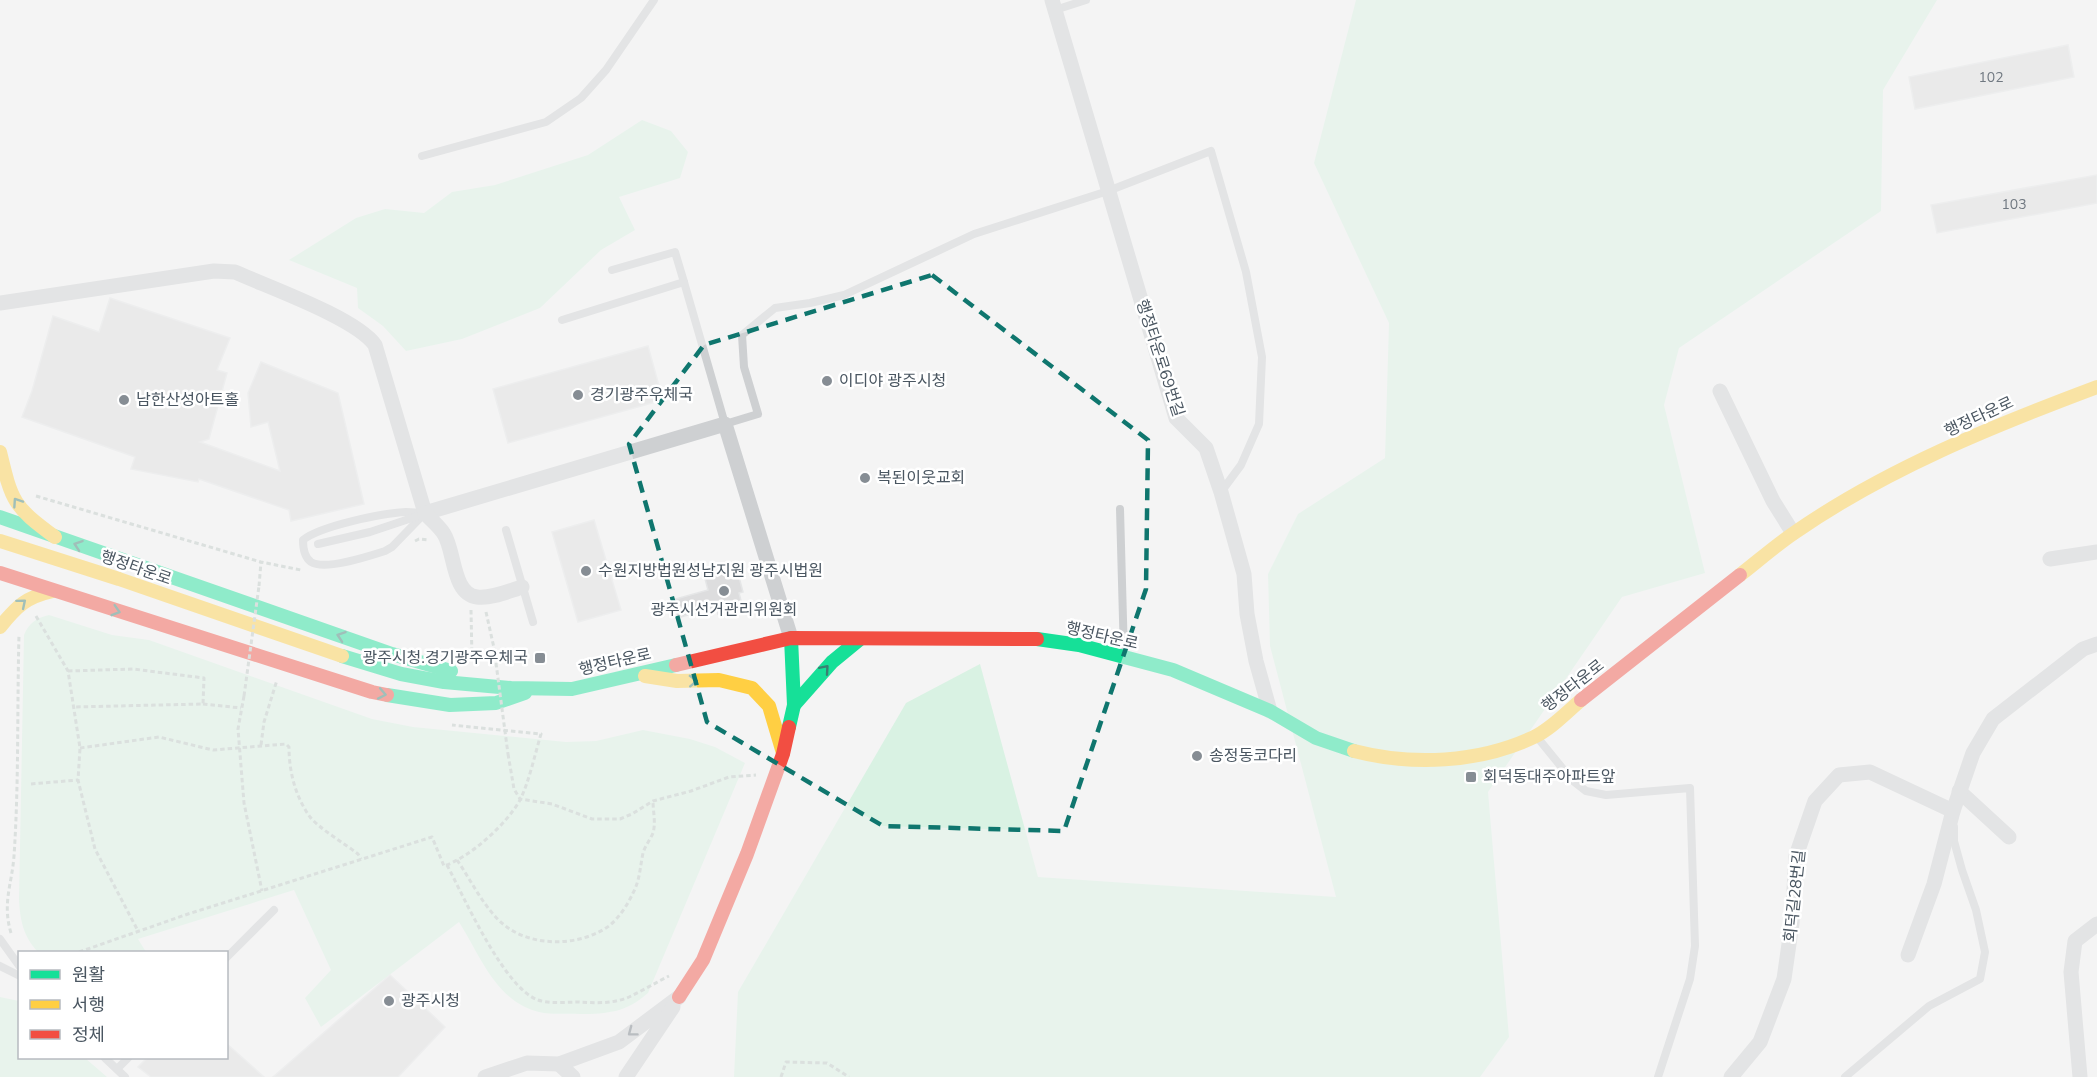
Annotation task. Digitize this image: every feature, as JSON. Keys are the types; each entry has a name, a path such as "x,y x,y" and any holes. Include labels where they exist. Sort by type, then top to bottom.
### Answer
{"street":[{"name":"행정타운로69번길","path":"1053,5 1176,418 1206,448 1221,492 1244,574 1247,614 1256,661 1270,711"},
{"path":"0,303 224,271 235,273 344,320 369,337 375,345 425,513 444,534 460,585 465,592 474,597 483,598 522,587"},
{"name":"행정타운로","path":"0,541 119,579 309,645 401,674 444,682 572,689 791,638 1035,639 1079,645 1173,670 1270,711 1316,738 1344,749 1376,757 1460,759 1494,752 1536,736 1793,533 1835,506 2029,412 2097,387"},
{"path":"1720,391 1773,501 1793,533"},
{"path":"425,513 725,424 791,638 794,705 776,774 747,854 703,960 626,1077"},
{"path":"0,452 16,504 55,537"},
{"path":"0,517 392,654 471,676 540,689"},
{"path":"2050,559 2097,552"},
{"path":"0,573 372,692 440,704 473,705 496,703 540,689"},
{"path":"0,627 23,601 33,595 53,591"},
{"path":"794,705 832,662 860,639"},
{"path":"1908,955 1934,884 1959,791 1973,753 1993,719 2083,649 2097,644"},
{"path":"635,674 677,681 719,680 752,688 769,706 783,754"},
{"name":"회덕길28번길","path":"1731,1077 1760,1042 1784,979 1792,923 1796,856 1815,801 1839,775 1870,772 1953,811"},
{"path":"1959,791 2009,837"},
{"path":"2080,1077 2071,972 2075,941 2097,924"},
{"path":"485,1077 527,1063 559,1064 619,1042 679,997"},
{"path":"559,1064 573,1077"}],"lane":[{"path":"422,156 546,122 564,110 581,98 606,70 654,0"},
{"path":"1053,5 1086,0"},
{"path":"612,270 675,252 725,424 758,414 744,367 742,335 775,308 844,295 974,234 1108,191 1211,151 1246,272 1262,357 1259,424 1241,465 1221,492"},
{"path":"562,320 684,282"},
{"path":"1120,508 1124,657"},
{"path":"390,513 425,513 392,547 376,554 320,565 312,563 307,558 303,548 303,540 315,532 390,513"},
{"path":"318,544 370,531 425,513"},
{"path":"506,530 532,622"},
{"path":"1536,736 1572,780 1586,791 1606,795 1690,788 1695,946 1690,979 1658,1077"},
{"path":"1845,1077 1929,1006 1980,979 1985,952 1976,910 1954,841 1953,811"},
{"path":"228,956 274,910"},
{"path":"0,939 18,965"},
{"path":"0,966 18,975"},
{"path":"106,1059 125,1077"},
{"path":"117,1069 127,1059"}],"path":[{"path":"12,496 34,496 261,562 307,571"},
{"path":"409,543 419,539 435,544"},
{"path":"261,562 238,729 244,803 262,891"},
{"path":"465,608 485,610 494,648 514,789 520,799"},
{"path":"471,608 472,659"},
{"path":"42,610 34,612 68,671 80,748 78,780 95,849 138,931"},
{"path":"14,938 10,932 6,910 14,858 19,632"},
{"path":"244,668 255,672"},
{"path":"68,671 133,669 204,678 202,704"},
{"path":"261,745 264,722 277,680"},
{"path":"73,707 202,704 241,708"},
{"path":"446,724 541,734 520,799 489,837 447,865"},
{"path":"80,748 159,737 213,750 282,743 289,747 292,780 310,817 358,854 361,859"},
{"path":"520,799 552,804 592,819 620,819 653,801 691,792 729,777 776,774"},
{"path":"31,784 78,780"},
{"path":"457,860 495,916 511,930 532,940 573,941 609,926 626,906 639,879 644,850 653,832 653,801"},
{"path":"83,951 138,931 432,837 444,866 447,865 483,934 519,987 530,996 540,1000 599,1003 616,1001 672,975"},
{"path":"781,1077 786,1062 827,1063 849,1077"}],"highlighted area":[{"path":"932,275 1148,440 1146,589 1064,831 883,826 707,722 629,444 704,345"}],"green space":[{"path":"1356,0 1937,0 1883,90 1881,211 1679,348 1664,405 1705,573 1622,597 1488,792 1509,1037 1480,1077 734,1077 738,992 906,703 980,664 1038,877 1336,897 1270,646 1268,574 1298,514 1385,458 1389,323 1314,163"},
{"path":"642,120 671,131 688,152 680,178 619,197 635,230 601,250 540,308 462,339 406,351 383,326 358,308 357,288 289,260 356,218 385,209 424,213 452,192 495,185 588,155"},
{"path":"49,615 112,635 149,640 372,719 413,727 566,742 596,741 643,730 690,739 715,747 745,763 648,993 632,1004 617,1011 590,1014 544,1013 524,1007 500,988 459,922 321,1027 305,998 331,970 294,890 138,939 145,951 37,951 29,940 21,921 19,899 24,635 28,627 40,618"},
{"path":"0,997 18,1001 18,1059 86,1059 107,1077 0,1077"}],"building":[{"path":"2068,45 2074,77 1915,109 1909,77"},
{"path":"2097,175 2097,203 1937,233 1931,205"},
{"name":"남한산성아트홀","path":"110,298 230,338 217,370 227,373 209,439 200,442 280,471 268,422 251,427 248,393 261,362 338,393 364,504 291,521 289,510 199,479 198,482 131,469 135,457 22,417 32,391 53,316 99,332"},
{"name":"경기광주우체국","path":"648,346 663,400 508,443 493,389"},
{"name":"수원지방법원성남지원 광주시법원","path":"594,520 621,610 578,622 552,532"},
{"name":"광주시선거관리위원회","path":"736,566 743,592 739,593 743,608 718,614 716,607 677,618 672,600 708,590 704,575"},
{"name":"광주시청","path":"390,975 445,1027 398,1077 273,1077"},
{"path":"228,1045 264,1077 151,1077 138,1067 146,1059 228,1059"}],"traffic: fast":[{"path":"0,517 392,654 451,671"},
{"path":"789,727 794,705 791,638"},
{"path":"794,705 832,662 860,639"},
{"path":"1037,639 1079,645 1173,670 1270,711 1316,738 1354,751"},
{"path":"342,656 401,674 444,682 511,688 572,689 676,665"},
{"path":"387,695 450,705 496,703 525,693"}],"traffic: slow":[{"path":"1740,575 1787,538 1829,510 1903,469 1980,433 2097,387"},
{"path":"0,452 16,502 30,518 55,537"},
{"path":"0,541 119,579 342,656"},
{"path":"0,627 23,603 53,591"},
{"path":"645,676 677,681 719,680 752,688 769,706 783,753"},
{"path":"1354,751 1376,756 1422,760 1468,757 1491,752 1513,746 1540,734 1581,700"}],"traffic: jam":[{"path":"0,573 387,695"},
{"path":"1581,700 1740,575"},
{"path":"676,665 791,638 1037,639"},
{"path":"679,997 703,960 747,854 783,754 789,727"}],"place":[{"name":"이디야 광주시청","path":"827,381"},
{"name":"경기광주우체국","path":"578,395"},
{"name":"남한산성아트홀","path":"124,400"},
{"name":"복된이웃교회","path":"865,478"},
{"name":"수원지방법원성남지원 광주시법원","path":"586,571"},
{"name":"광주시선거관리위원회","path":"724,591"},
{"name":"광주시청.경기광주우체국","path":"540,658"},
{"name":"송정동코다리","path":"1197,756"},
{"name":"회덕동대주아파트앞","path":"1471,777"},
{"name":"광주시청","path":"389,1001"}]}
